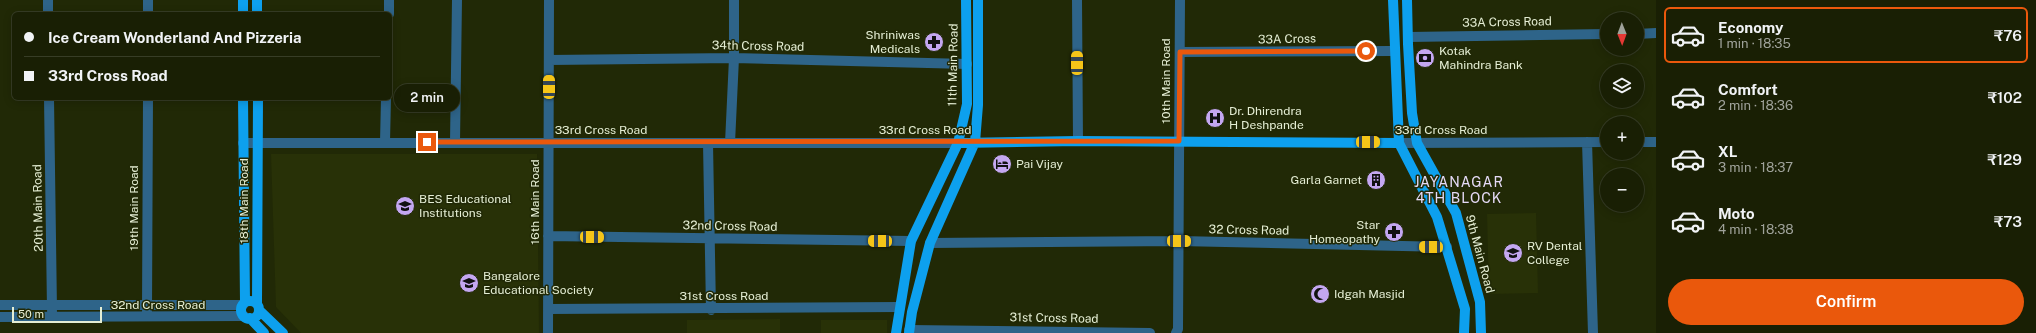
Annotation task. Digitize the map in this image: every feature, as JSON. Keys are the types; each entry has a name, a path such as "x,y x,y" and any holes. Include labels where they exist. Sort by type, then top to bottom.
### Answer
{"main road":[{"path":"243,0 243,12"},
{"path":"258,0 258,12"},
{"name":"11th Main Road","path":"896,333 911,241 958,143 967,104 966,0"},
{"name":"11th Main Road","path":"909,331 930,243 976,142 978,105 978,0"},
{"path":"1393,0 1399,143 1437,217 1464,309 1464,333"},
{"name":"9th Main Road","path":"1407,0 1412,113 1417,143 1456,213 1480,302 1481,333"},
{"name":"18th Main Road","path":"243,100 244,304"},
{"name":"18th Main Road","path":"258,100 258,307"},
{"name":"33rd Cross Road","path":"958,143 1078,141 1399,143"},
{"path":"264,333 241,311 244,304 251,301 283,333"},
{"path":"247,317 255,317 258,307"}],"street":[{"path":"48,0 48,12"},
{"path":"148,0 148,12"},
{"path":"389,0 389,12"},
{"path":"455,142 457,0"},
{"name":"16th Main Road","path":"548,333 549,0"},
{"path":"730,143 734,58 734,0"},
{"path":"1077,0 1078,141"},
{"name":"10th Main Road","path":"1177,331 1180,0"},
{"path":"1644,34 1656,33"},
{"name":"33A Cross Road","path":"1408,37 1600,34"},
{"name":"33A Cross","path":"1180,52 1394,50"},
{"name":"34th Cross Road","path":"549,60 676,60 734,58 967,64"},
{"name":"20th Main Road","path":"49,100 52,318"},
{"name":"19th Main Road","path":"146,318 148,100"},
{"path":"385,142 386,100"},
{"path":"1587,142 1593,333"},
{"name":"33rd Cross Road","path":"1399,143 1600,142"},
{"path":"1644,142 1656,142"},
{"name":"33rd Cross Road","path":"243,143 958,143"},
{"path":"708,143 711,310"},
{"name":"32nd Cross Road","path":"548,236 911,241"},
{"name":"32 Cross Road","path":"930,243 1179,241 1447,247"},
{"name":"32nd Cross Road","path":"0,305 244,304"},
{"name":"31st Cross Road","path":"548,309 711,310 900,307"},
{"name":"32nd Cross Road","path":"0,318 247,317"},
{"name":"31st Cross Road","path":"909,331 1149,333"}],"shaded area":[{"name":"BES Educational Institutions","path":"271,154 537,154 539,333 301,333 276,307"},
{"name":"RV Dental College","path":"1536,213 1538,293 1489,294 1487,214"},
{"path":"780,319 780,333 687,333 687,320"},
{"path":"821,320 887,320 887,333 821,333"}],"place":[{"name":"Shriniwas Medicals","path":"934,42"},
{"name":"Kotak Mahindra Bank","path":"1425,58"},
{"name":"Dr. Dhirendra H Deshpande","path":"1215,118"},
{"name":"Pai Vijay","path":"1002,164"},
{"name":"Garla Garnet","path":"1376,180"},
{"name":"BES Educational Institutions","path":"405,206"},
{"name":"Star Homeopathy","path":"1394,232"},
{"name":"RV Dental College","path":"1513,253"},
{"name":"Bangalore Educational Society","path":"469,283"},
{"name":"Idgah Masjid","path":"1320,294"}],"district":[{"name":"JAYANAGAR 4TH BLOCK","path":"1459,190"}],"route":[{"path":"427,142 958,143 1179,141 1180,52 1366,51"}]}
